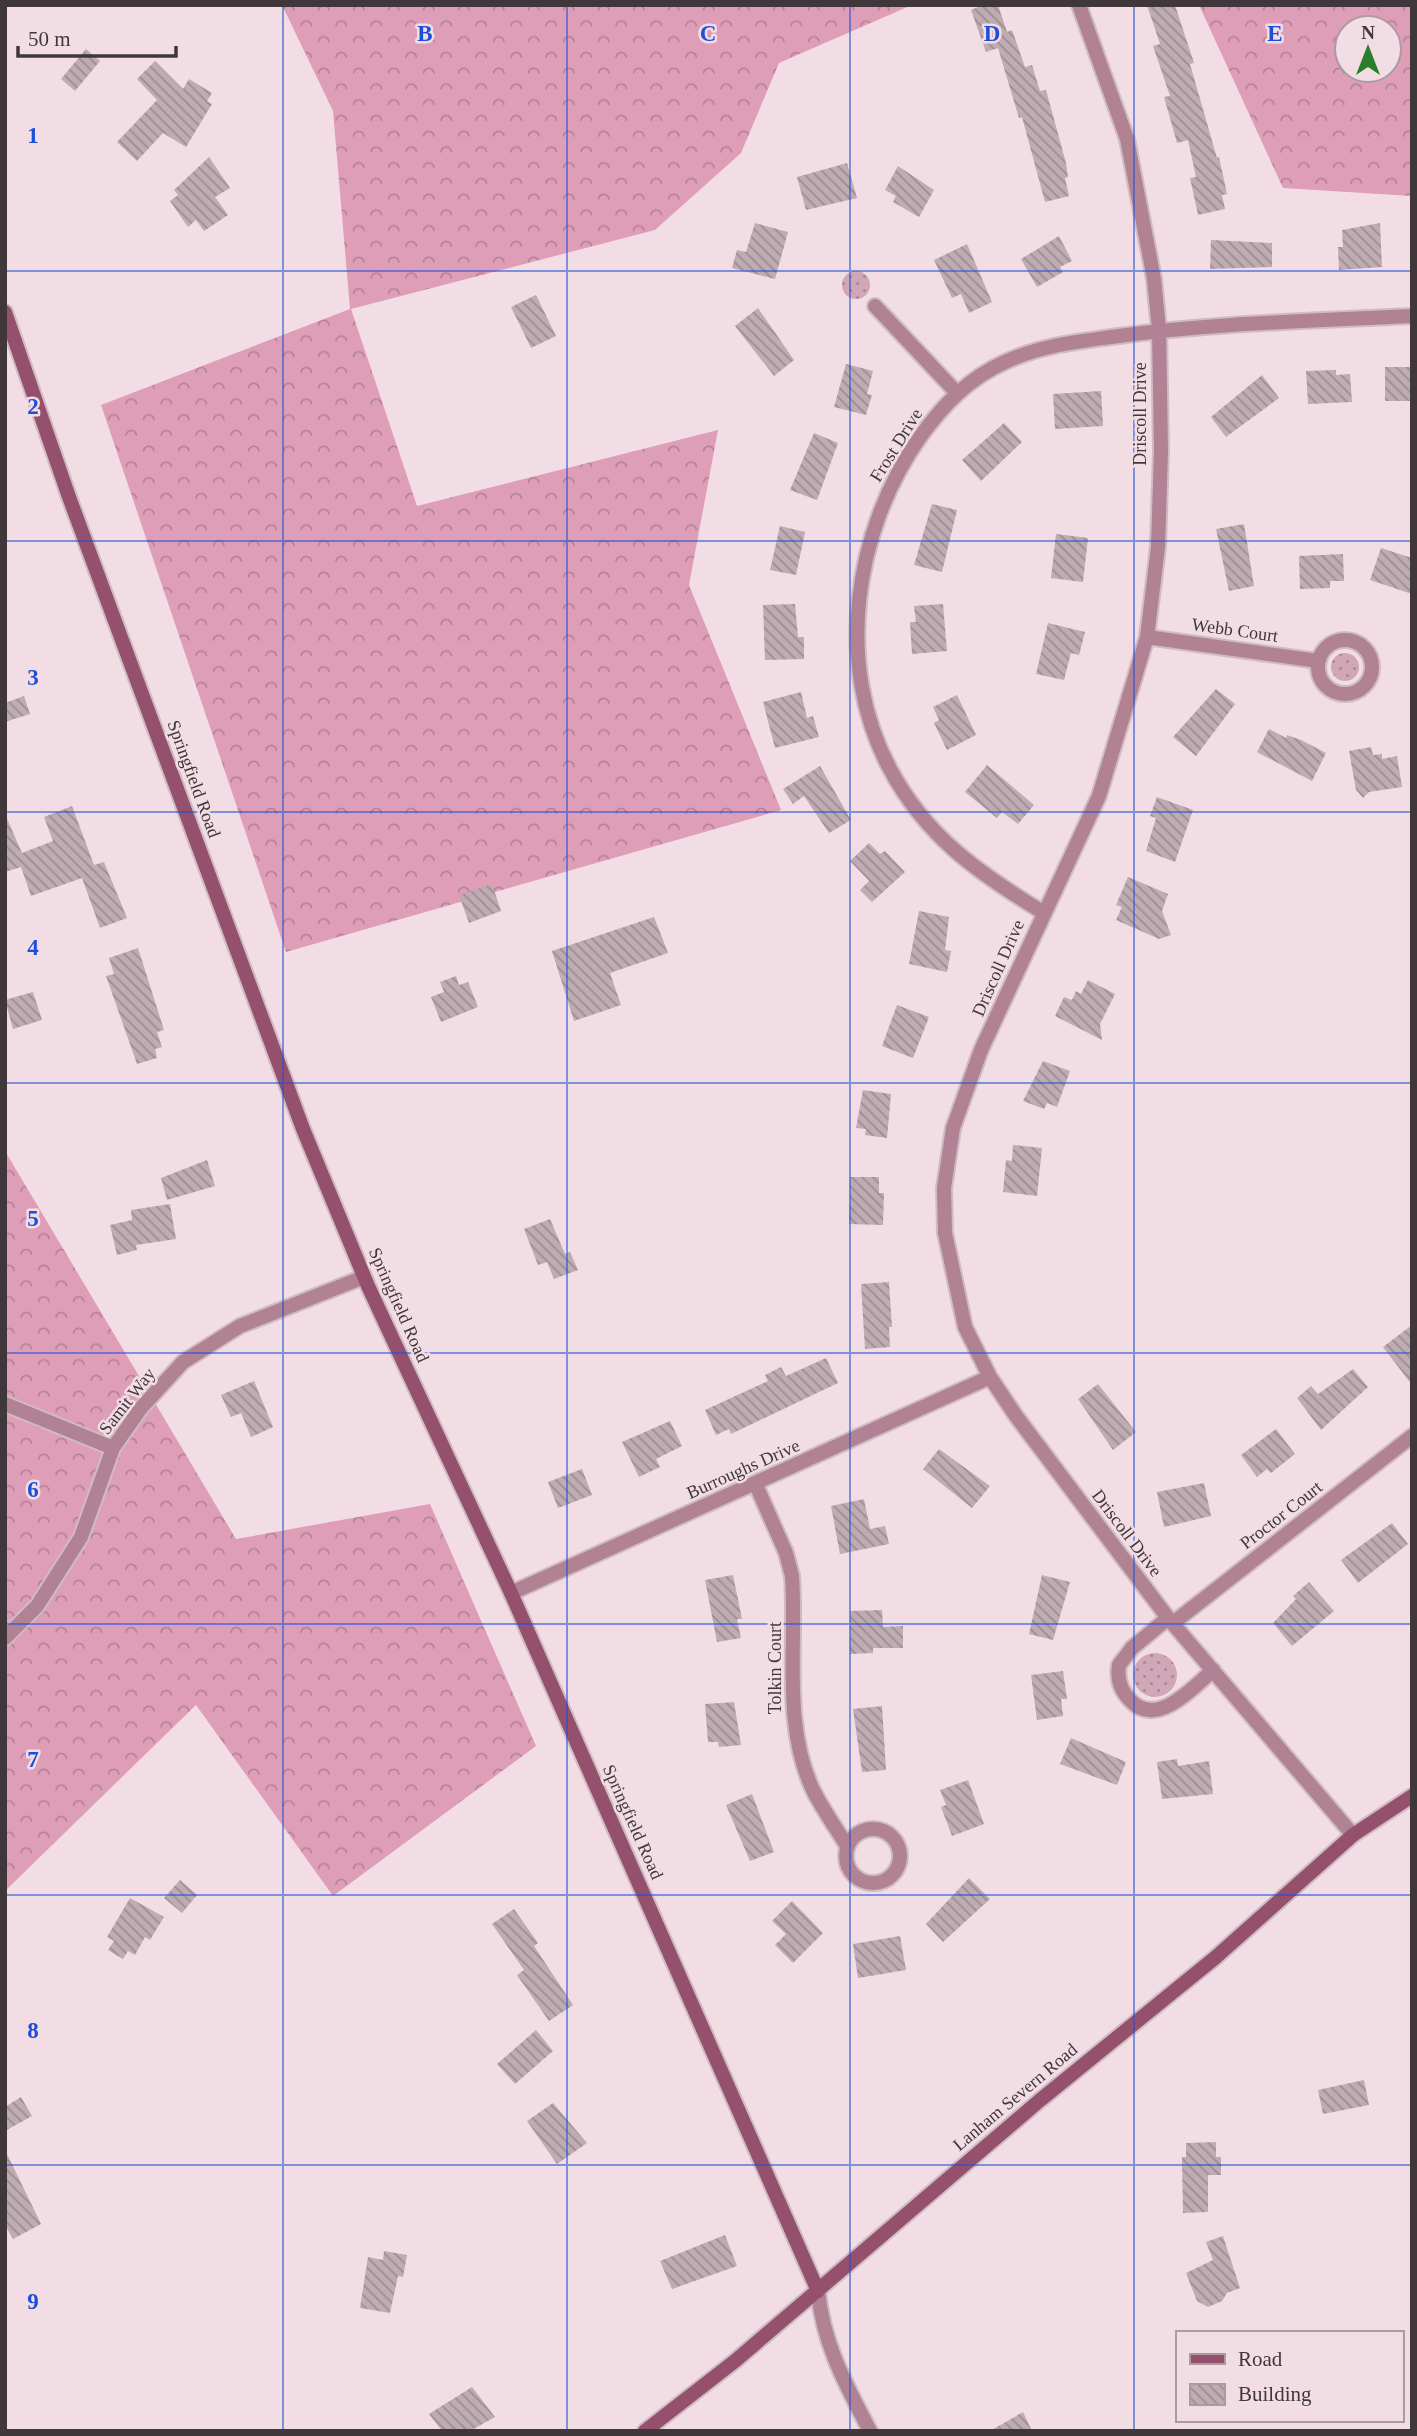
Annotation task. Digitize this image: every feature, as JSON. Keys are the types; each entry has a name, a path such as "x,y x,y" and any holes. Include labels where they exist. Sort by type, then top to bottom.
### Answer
{"street":[{"name":"Driscoll Drive","path":"1079,5 1127,139 1147,229 1159,329 1161,450 1158,547 1147,637 1099,796 964,1092 947,1156 945,1233 965,1327 990,1377 1060,1476 1170,1620 1353,1835"},
{"path":"875,306 957,393"},
{"name":"Springfield Road","path":"5,312 69,497 299,1116 364,1277 511,1593 818,2291"},
{"name":"Frost Drive","path":"1044,913 979,874 949,847 915,808 890,769 878,743 866,704 859,667 857,630 860,586 878,517 892,482 910,452 957,393 1004,362 1038,349 1159,329 1412,316"},
{"name":"Webb Court","path":"1147,637 1318,661"},
{"name":"Samit Way","path":"5,1637 37,1606 81,1537 113,1448 141,1408 183,1362 240,1326 364,1277"},
{"name":"Burroughs Drive","path":"511,1593 756,1485 990,1377"},
{"path":"5,1404 113,1448"},
{"name":"Proctor Court","path":"1170,1620 1412,1436"},
{"name":"Tolkin Court","path":"756,1485 786,1553 792,1576 795,1727 802,1759 813,1790 847,1846"},
{"path":"1170,1620 1132,1648 1119,1665 1120,1686 1128,1698 1137,1707 1148,1710 1164,1708 1213,1670"},
{"name":"Lanham Severn Road","path":"645,2431 818,2291 1039,2101 1216,1958 1353,1835 1412,1796"},
{"path":"818,2291 820,2314 834,2361 870,2431"}],"shaded area":[{"path":"856,271 866,275 870,285 866,295 856,299 846,295 842,285 846,275"},
{"path":"1345,653 1355,657 1359,667 1355,677 1345,681 1335,677 1331,667 1335,657"},
{"path":"1155,1653 1164,1654 1171,1659 1176,1666 1176,1684 1171,1691 1164,1696 1155,1697 1146,1696 1139,1691 1134,1684 1133,1675 1134,1666 1139,1659 1146,1654"}],"green space":[{"path":"282,5 912,5 779,63 741,153 655,230 351,309 417,506 718,430 689,585 781,810 286,952 101,405 350,309 333,111"},
{"path":"1199,5 1412,5 1412,196 1283,188"},
{"path":"5,1151 236,1539 430,1504 536,1746 333,1896 196,1705 5,1891"}],"building":[{"path":"983,5 998,5 1007,32 1012,30 1025,67 1032,65 1040,91 1046,90 1066,163 1068,177 1065,178 1069,196 1045,202 1022,117 1019,118 998,48 986,52 971,10"},
{"path":"1147,5 1175,5 1194,63 1190,64 1217,158 1219,157 1227,194 1222,195 1225,209 1198,215 1190,178 1196,177 1188,140 1177,143 1164,97 1170,96 1153,46 1160,44"},
{"path":"86,49 100,61 75,91 61,79"},
{"path":"155,61 183,89 189,79 212,93 207,101 212,104 186,147 163,133 137,161 117,142 157,100 137,79"},
{"path":"209,157 230,188 215,197 228,215 204,231 196,220 188,227 170,201 178,195 174,190"},
{"path":"847,163 857,198 806,210 797,177"},
{"path":"898,166 934,190 919,217 893,202 896,196 885,190"},
{"path":"755,223 788,232 775,279 732,268 737,250 746,252"},
{"path":"1380,223 1382,267 1339,270 1338,247 1343,247 1342,230"},
{"path":"1059,236 1072,261 1060,267 1063,272 1037,287 1021,259"},
{"path":"1211,240 1272,243 1272,267 1210,269"},
{"path":"967,244 992,302 969,313 961,294 952,298 934,260"},
{"path":"536,295 556,336 531,348 511,307"},
{"path":"758,308 794,360 774,376 735,326"},
{"path":"846,364 873,371 867,394 872,395 866,415 834,407"},
{"path":"1385,367 1412,367 1412,401 1385,401"},
{"path":"1336,370 1336,375 1350,374 1352,402 1308,404 1306,371"},
{"path":"1262,375 1279,398 1226,437 1211,417"},
{"path":"1101,391 1103,426 1055,429 1053,394"},
{"path":"1004,423 1022,442 981,481 962,460"},
{"path":"814,433 838,443 817,500 790,490"},
{"path":"932,504 957,510 942,572 914,565"},
{"path":"1244,524 1254,586 1229,591 1216,529"},
{"path":"780,526 805,532 796,575 770,570"},
{"path":"1056,534 1088,538 1083,582 1051,578"},
{"path":"1381,548 1412,558 1412,594 1370,580"},
{"path":"1343,554 1344,581 1330,581 1330,588 1300,589 1299,556"},
{"path":"795,604 798,637 804,637 804,659 765,660 763,605"},
{"path":"943,604 947,651 912,654 910,622 916,622 914,606"},
{"path":"1048,623 1085,632 1079,655 1071,653 1064,680 1036,674"},
{"path":"1216,689 1235,704 1196,756 1173,737"},
{"path":"801,692 807,718 813,716 819,737 775,748 763,702"},
{"path":"957,695 976,735 947,750 934,723 939,720 933,707"},
{"path":"24,696 30,714 5,722 5,703"},
{"path":"1269,729 1286,738 1287,735 1301,740 1326,753 1312,781 1257,752"},
{"path":"1371,747 1373,755 1382,754 1382,759 1397,756 1402,787 1369,792 1363,798 1356,790 1349,751"},
{"path":"987,765 1034,805 1018,824 1002,812 997,818 965,792"},
{"path":"820,766 851,820 829,833 804,796 793,804 783,789"},
{"path":"1157,797 1193,810 1175,862 1146,851 1156,818 1150,816"},
{"path":"72,806 94,865 104,862 127,918 100,928 82,878 31,896 21,867 5,872 5,814 22,853 53,841 44,817"},
{"path":"869,843 880,854 885,851 905,872 872,902 860,890 869,881 850,861"},
{"path":"1128,877 1168,894 1162,911 1171,935 1159,939 1116,920 1122,907 1116,905"},
{"path":"492,884 501,911 469,923 459,895"},
{"path":"919,911 949,917 945,950 951,951 947,972 909,964"},
{"path":"654,917 668,953 610,973 621,1005 574,1021 552,951"},
{"path":"138,948 164,1030 157,1032 162,1047 155,1049 157,1058 137,1064 106,976 114,974 109,958"},
{"path":"456,976 459,985 468,982 478,1007 441,1022 431,997 444,992 440,982"},
{"path":"1088,980 1115,994 1100,1024 1102,1040 1055,1016 1064,997 1072,1000 1076,991 1081,994"},
{"path":"33,992 42,1020 13,1029 5,1000"},
{"path":"897,1005 929,1017 913,1058 882,1046"},
{"path":"1043,1061 1070,1071 1057,1107 1047,1103 1044,1109 1023,1101"},
{"path":"863,1090 891,1094 887,1138 865,1135 866,1129 856,1128"},
{"path":"1013,1145 1042,1148 1037,1196 1003,1192 1006,1160 1012,1161"},
{"path":"207,1160 215,1186 167,1200 161,1178"},
{"path":"850,1177 879,1177 879,1193 884,1193 883,1225 849,1224"},
{"path":"170,1204 176,1239 136,1245 137,1250 117,1255 110,1225 132,1220 131,1210"},
{"path":"550,1219 565,1254 570,1252 578,1270 554,1279 547,1262 538,1265 524,1229"},
{"path":"889,1282 892,1327 889,1327 890,1347 865,1349 861,1284"},
{"path":"1412,1325 1412,1385 1383,1347"},
{"path":"826,1358 838,1383 731,1434 729,1429 716,1435 705,1410 768,1381 765,1375 781,1367 786,1376"},
{"path":"1353,1369 1368,1387 1321,1430 1297,1398 1311,1386 1318,1394"},
{"path":"254,1381 273,1427 251,1437 241,1413 231,1417 221,1395"},
{"path":"1098,1384 1136,1432 1113,1450 1078,1399"},
{"path":"670,1421 682,1446 656,1459 660,1467 639,1477 622,1442"},
{"path":"1276,1429 1295,1454 1271,1473 1267,1469 1257,1477 1241,1455"},
{"path":"939,1449 990,1486 972,1508 923,1469"},
{"path":"582,1469 592,1495 558,1508 548,1482"},
{"path":"1204,1483 1211,1516 1164,1527 1157,1492"},
{"path":"864,1499 870,1529 885,1526 889,1544 840,1554 831,1506"},
{"path":"1392,1523 1408,1544 1358,1583 1341,1560"},
{"path":"733,1575 742,1619 737,1619 741,1638 717,1642 705,1580"},
{"path":"1042,1575 1070,1582 1053,1640 1029,1634"},
{"path":"1309,1582 1334,1611 1292,1646 1273,1623 1296,1599 1293,1596"},
{"path":"882,1610 883,1627 903,1626 903,1648 873,1648 873,1653 850,1654 850,1611"},
{"path":"1063,1671 1067,1699 1061,1699 1063,1716 1037,1720 1031,1675"},
{"path":"734,1702 741,1745 719,1747 718,1742 708,1742 705,1704"},
{"path":"882,1706 886,1770 862,1772 853,1709"},
{"path":"1071,1738 1126,1762 1117,1785 1060,1764"},
{"path":"1177,1759 1178,1766 1209,1761 1213,1794 1162,1799 1157,1762"},
{"path":"968,1780 984,1824 952,1836 941,1807 946,1805 940,1790"},
{"path":"752,1794 774,1852 750,1861 726,1805"},
{"path":"969,1878 990,1899 943,1942 926,1924"},
{"path":"180,1880 197,1895 182,1913 164,1898"},
{"path":"130,1898 164,1917 150,1940 145,1937 135,1955 128,1951 123,1959 108,1950 114,1941 107,1937"},
{"path":"792,1901 823,1933 793,1963 775,1945 786,1934 772,1921"},
{"path":"514,1909 538,1943 534,1946 573,2005 549,2021 517,1975 524,1970 492,1924"},
{"path":"900,1936 906,1970 858,1978 853,1944"},
{"path":"536,2030 553,2051 515,2084 497,2064"},
{"path":"1364,2080 1369,2105 1323,2114 1318,2090"},
{"path":"21,2097 32,2116 5,2131 5,2107"},
{"path":"553,2103 587,2143 557,2164 527,2121"},
{"path":"1216,2142 1216,2157 1221,2157 1221,2175 1208,2175 1208,2212 1183,2213 1182,2157 1186,2157 1186,2143"},
{"path":"5,2150 41,2224 13,2239 5,2225"},
{"path":"725,2235 737,2266 672,2289 660,2261"},
{"path":"1223,2236 1240,2288 1227,2293 1222,2301 1208,2307 1197,2301 1186,2273 1213,2260 1206,2242"},
{"path":"384,2251 407,2255 403,2277 398,2276 390,2313 360,2308 368,2257 383,2260"},
{"path":"472,2387 495,2417 470,2431 442,2431 429,2414"},
{"path":"1023,2412 1032,2431 990,2431"}]}
